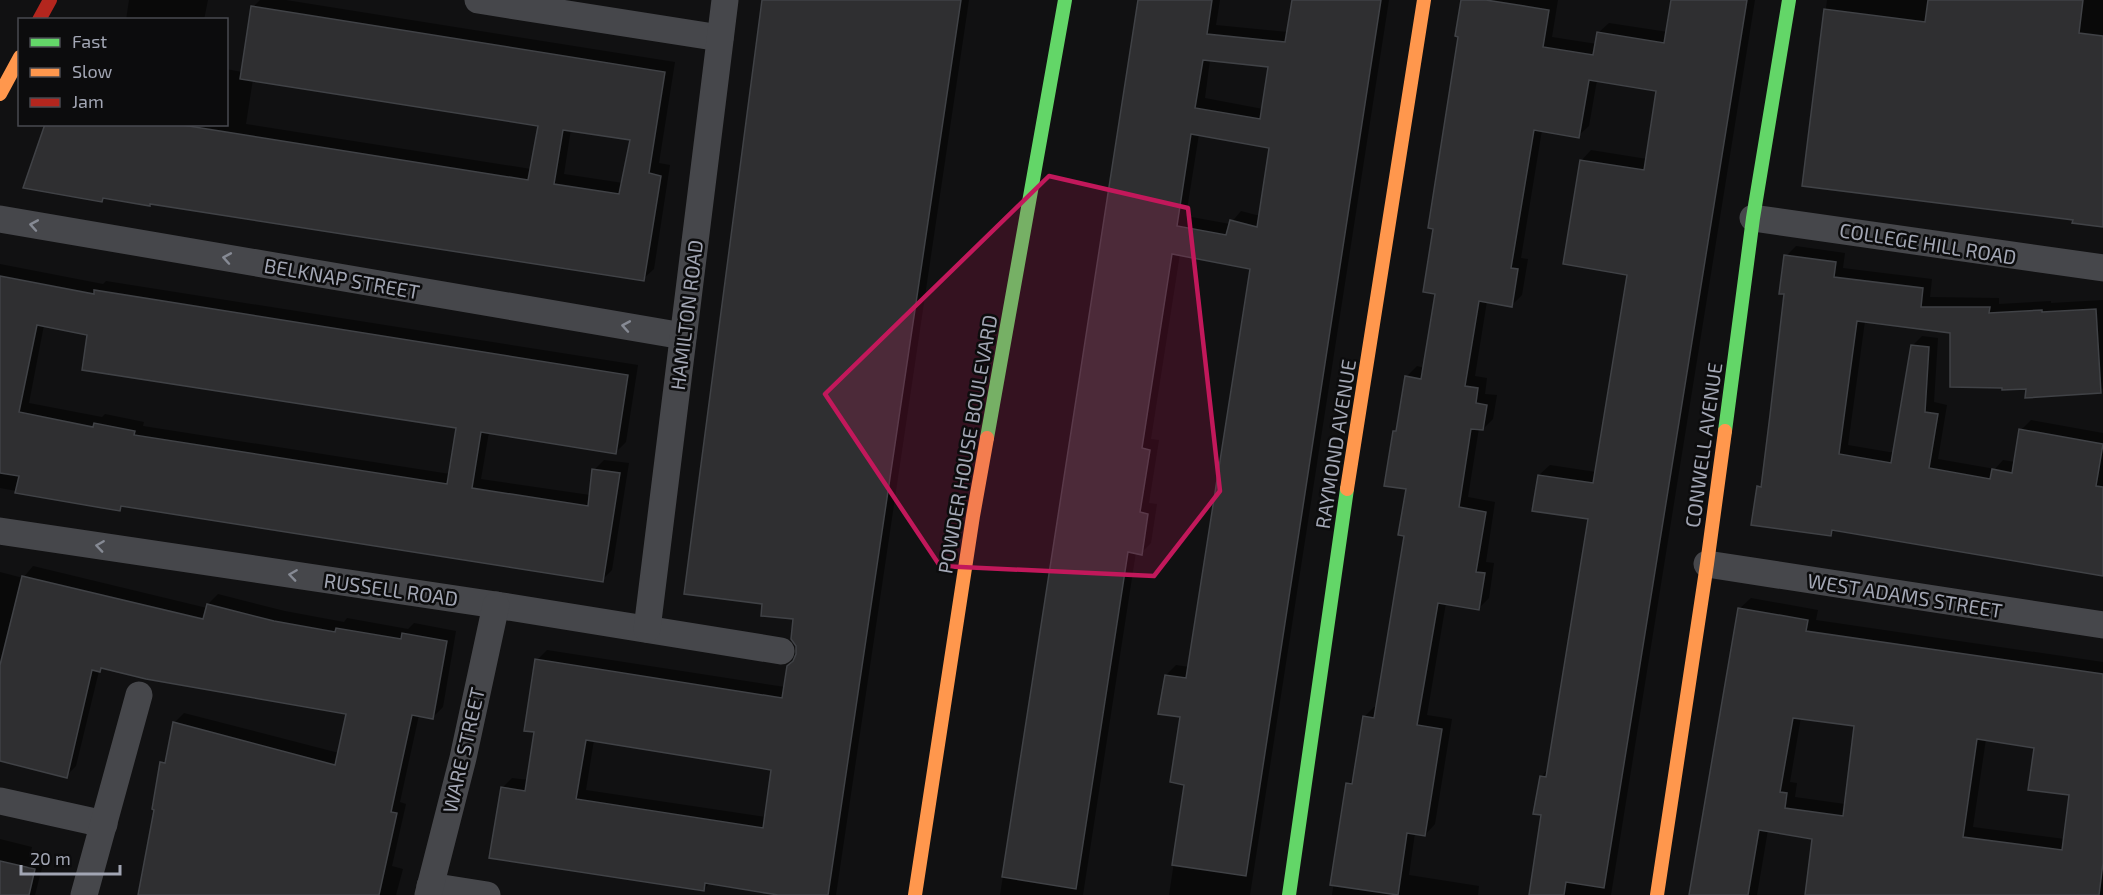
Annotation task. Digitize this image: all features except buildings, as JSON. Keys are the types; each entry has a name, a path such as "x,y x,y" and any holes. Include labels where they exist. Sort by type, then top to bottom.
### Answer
{"street":[{"path":"40,18 50,0"},
{"path":"478,0 720,39"},
{"name":"HAMILTON ROAD","path":"647,629 725,0"},
{"name":"POWDER HOUSE BOULEVARD","path":"915,895 973,516 1065,0"},
{"name":"RAYMOND AVENUE","path":"1289,895 1341,525 1424,0"},
{"name":"CONWELL AVENUE","path":"1657,895 1707,564 1753,218 1789,0"},
{"path":"0,94 18,61"},
{"name":"COLLEGE HILL ROAD","path":"1753,218 2103,268"},
{"name":"BELKNAP STREET","path":"0,219 683,336"},
{"name":"RUSSELL ROAD","path":"0,531 496,605 781,651"},
{"name":"WEST ADAMS STREET","path":"1707,564 2103,625"},
{"name":"WARE STREET","path":"429,891 463,758 496,605"},
{"path":"84,895 139,696"},
{"path":"0,801 104,824"},
{"path":"429,891 487,895"}],"highlighted area":[{"path":"1049,176 1188,208 1220,491 1154,576 940,566 825,394"}],"traffic: fast":[{"path":"987,438 1065,0"},
{"path":"1725,431 1753,218 1789,0"},
{"path":"1289,895 1347,489"}],"traffic: slow":[{"path":"1347,489 1424,0"},
{"path":"0,94 18,61"},
{"path":"1657,895 1725,431"},
{"path":"915,895 987,438"}],"traffic: jam":[{"path":"40,18 50,0"}]}
